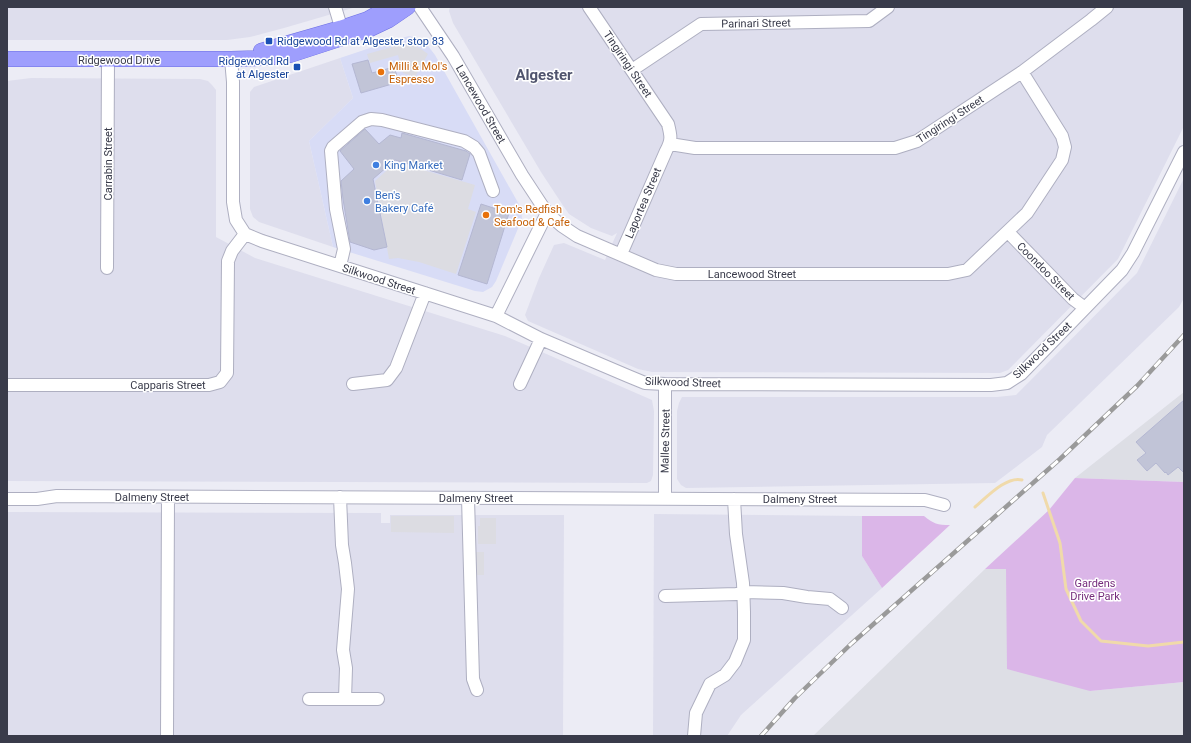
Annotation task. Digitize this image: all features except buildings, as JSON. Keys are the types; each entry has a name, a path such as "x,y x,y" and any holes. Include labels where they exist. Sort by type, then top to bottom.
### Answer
{"main road":[{"name":"Ridgewood Drive","path":"7,59 231,60 290,55 343,33 389,7"},
{"name":"Ridgewood Drive","path":"343,33 370,29 389,20 408,7"}],"street":[{"path":"335,7 343,33"},
{"name":"Lancewood Street","path":"420,7 453,56 522,175 548,213 562,226 577,236 656,270 676,274 948,274 967,270 1026,213 1062,160 1065,147 1062,136 1022,72"},
{"name":"Tingiringi Street","path":"589,7 668,124 672,137 668,147 695,148 895,148 917,141 1022,72 1106,7"},
{"name":"Parinari Street","path":"632,70 701,24 869,21 888,7"},
{"name":"Carrabin Street","path":"107,268 108,60"},
{"path":"231,60 233,82 233,202 236,220 245,234"},
{"path":"340,266 344,249 336,209 331,151 333,147 362,122 371,119 382,120 464,141 474,147 479,153 493,191"},
{"name":"Laportea Street","path":"621,254 668,147"},
{"name":"Silkwood Street","path":"245,234 262,241 496,316 541,339 645,383 991,385 1007,382 1021,374 1122,270 1134,253 1184,152"},
{"path":"496,316 548,213"},
{"name":"Coondoo Street","path":"1008,232 1073,299 1085,308"},
{"name":"Capparis Street","path":"7,385 209,385 220,382 227,373 228,261 232,251 245,234"},
{"path":"353,384 387,380 396,368 424,293"},
{"path":"520,384 541,339"},
{"name":"Mallee Street","path":"665,384 665,499"},
{"name":"Dalmeny Street","path":"7,499 37,499 57,496 925,500 944,505"},
{"path":"167,736 168,497"},
{"path":"340,497 342,545 346,563 348,589 343,650 346,668 345,699"},
{"path":"468,498 473,679 477,690"},
{"path":"694,736 696,712 710,684 725,675 735,662 744,640 743,592 736,534 734,499"},
{"path":"665,596 737,594 743,592 782,593 830,599 842,608"},
{"path":"309,699 378,699"}],"shaded area":[{"path":"7,7 356,7 250,37 227,40 7,40"},
{"path":"450,7 1184,7 1184,126 1118,259 1008,370 1000,373 652,372 638,369 528,321 525,315 539,278 554,245 564,243 605,260 617,233 612,236 591,228 569,214 541,172 453,23 449,11"},
{"path":"409,36 425,42 435,55 521,208 522,219 496,281 492,287 483,292 475,291 333,247 309,141 353,98 340,58"},
{"path":"409,43 428,54 415,77 403,73 398,55 370,63 367,54"},
{"path":"340,58 353,98 309,141 333,247 259,222 253,217 250,209 250,92 254,87"},
{"path":"31,78 200,79 208,81 216,90 216,237 255,258 505,336 652,400 654,411 653,475 651,481 647,483 7,481 7,81"},
{"path":"396,162 475,185 468,209 476,212 456,274 419,262 398,258 389,259 375,181"},
{"path":"1184,178 1184,298 1179,307 1047,435 1042,447 995,483 686,488 681,485 677,479 677,411 682,397 997,397 1016,395 1137,273"},
{"path":"1184,392 1184,482 1075,478"},
{"path":"7,512 381,513 381,523 390,523 390,515 564,515 563,736 7,736"},
{"path":"654,514 862,516 862,556 882,588 741,715 727,736 653,736"},
{"path":"391,516 454,516 454,533 391,532"},
{"path":"480,518 496,518 496,544 478,544 478,526 480,526"},
{"path":"475,552 484,552 484,575 475,575"},
{"path":"985,569 1006,569 1090,691 1184,682 1184,736 813,736"}],"green space":[{"name":"Gardens Drive Park","path":"1075,478 1184,482 1184,682 1090,691 1007,669 1006,569 985,569 1049,510"},
{"path":"862,516 924,516 936,524 950,525 882,588 862,556"}],"waterway":[{"path":"975,507 1003,484 1010,481 1022,480"},
{"path":"1043,493 1060,543 1066,589 1081,621 1101,641 1148,646 1184,642"}],"railway":[{"path":"761,736 795,698 851,644 1060,459 1137,386 1184,335"}],"place":[{"name":"Ridgewood Rd at Algester, stop 83","path":"269,41"},
{"name":"Ridgewood Rd at Algester","path":"297,67"},
{"name":"Milli & Mol's Espresso","path":"381,72"},
{"name":"King Market","path":"376,165"},
{"name":"Ben's Bakery Café","path":"367,201"},
{"name":"Tom's Redfish Seafood & Cafe","path":"486,215"}],"district":[{"name":"Algester","path":"544,75"}]}
